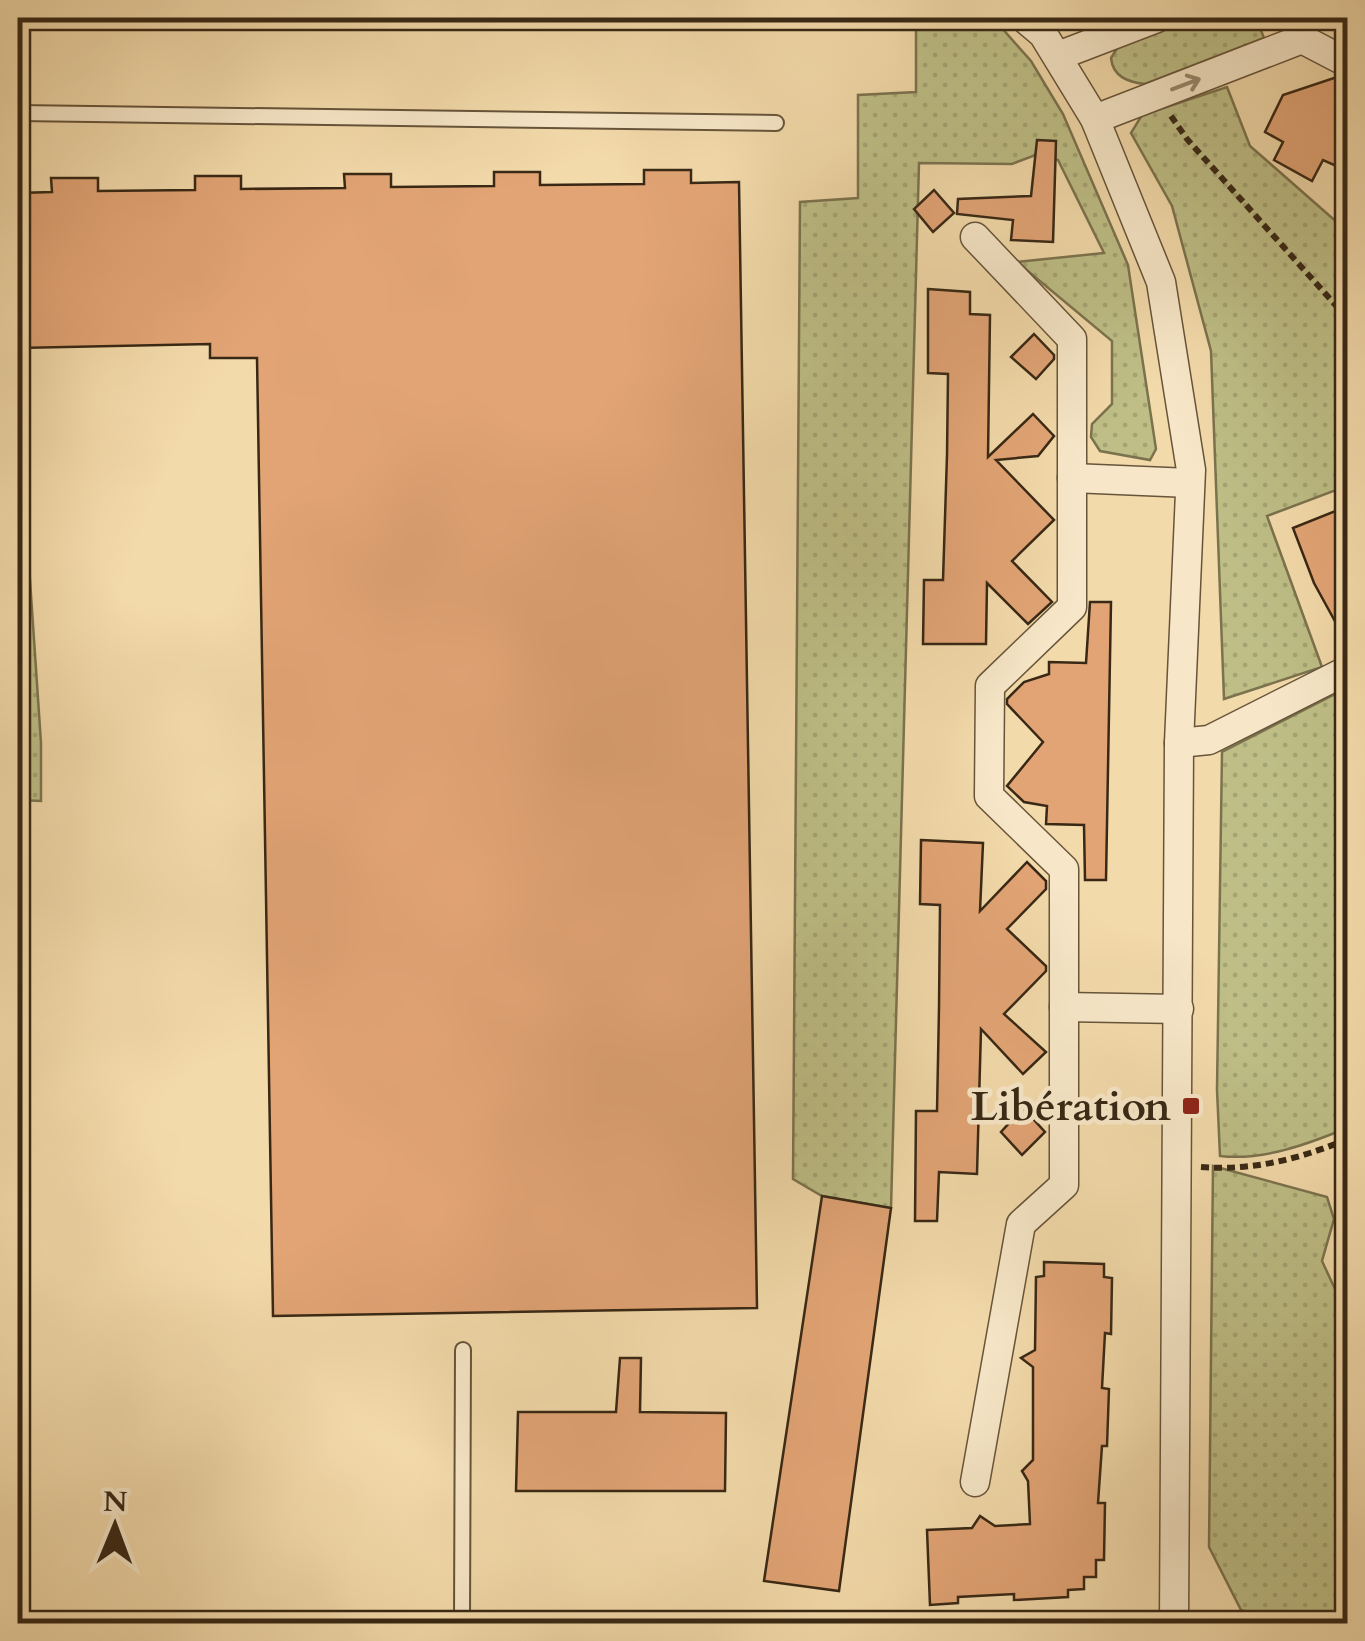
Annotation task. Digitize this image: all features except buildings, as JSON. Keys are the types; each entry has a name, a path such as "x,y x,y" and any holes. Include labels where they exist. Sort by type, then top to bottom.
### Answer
{"street":[{"path":"1024,18 1044,34 1095,119 1161,282 1190,482 1179,743 1174,1624"},
{"path":"1058,56 1157,18"},
{"path":"1095,119 1156,96 1297,28 1348,63"},
{"path":"975,237 1072,339 1072,607 990,686 989,796 1064,870 1064,1185 1021,1224 975,1482"},
{"path":"1072,478 1190,482"},
{"path":"1179,743 1209,740 1348,670"},
{"path":"1064,1006 1179,1008"}],"lane":[{"path":"18,113 776,124"},
{"path":"462,1624 463,1350"}],"path":[{"path":"1156,96 1187,139 1348,319"},
{"path":"1175,1166 1248,1168 1314,1154 1348,1140"}],"green space":[{"path":"916,18 993,18 1031,61 1063,114 1128,265 1156,449 1150,460 1100,451 1091,437 1092,424 1112,404 1112,341 1017,262 1104,253 1058,160 1038,154 1012,164 919,163 891,1208 822,1196 793,1179 800,202 858,198 858,95 916,92"},
{"path":"1190,18 1256,18 1264,38 1145,84 1127,80 1115,70 1111,58 1119,45"},
{"path":"1227,87 1250,146 1347,231 1347,486 1267,516 1322,667 1224,699 1211,351 1172,206 1131,133 1142,115"},
{"path":"18,491 24,491 41,743 41,801 18,800"},
{"path":"1347,688 1347,1128 1269,1154 1220,1156 1217,1090 1222,752"},
{"path":"1213,1166 1327,1197 1334,1219 1322,1261 1347,1315 1347,1623 1278,1623 1241,1610 1209,1547"}],"place":[{"name":"Libération","path":"1191,1106"}]}
